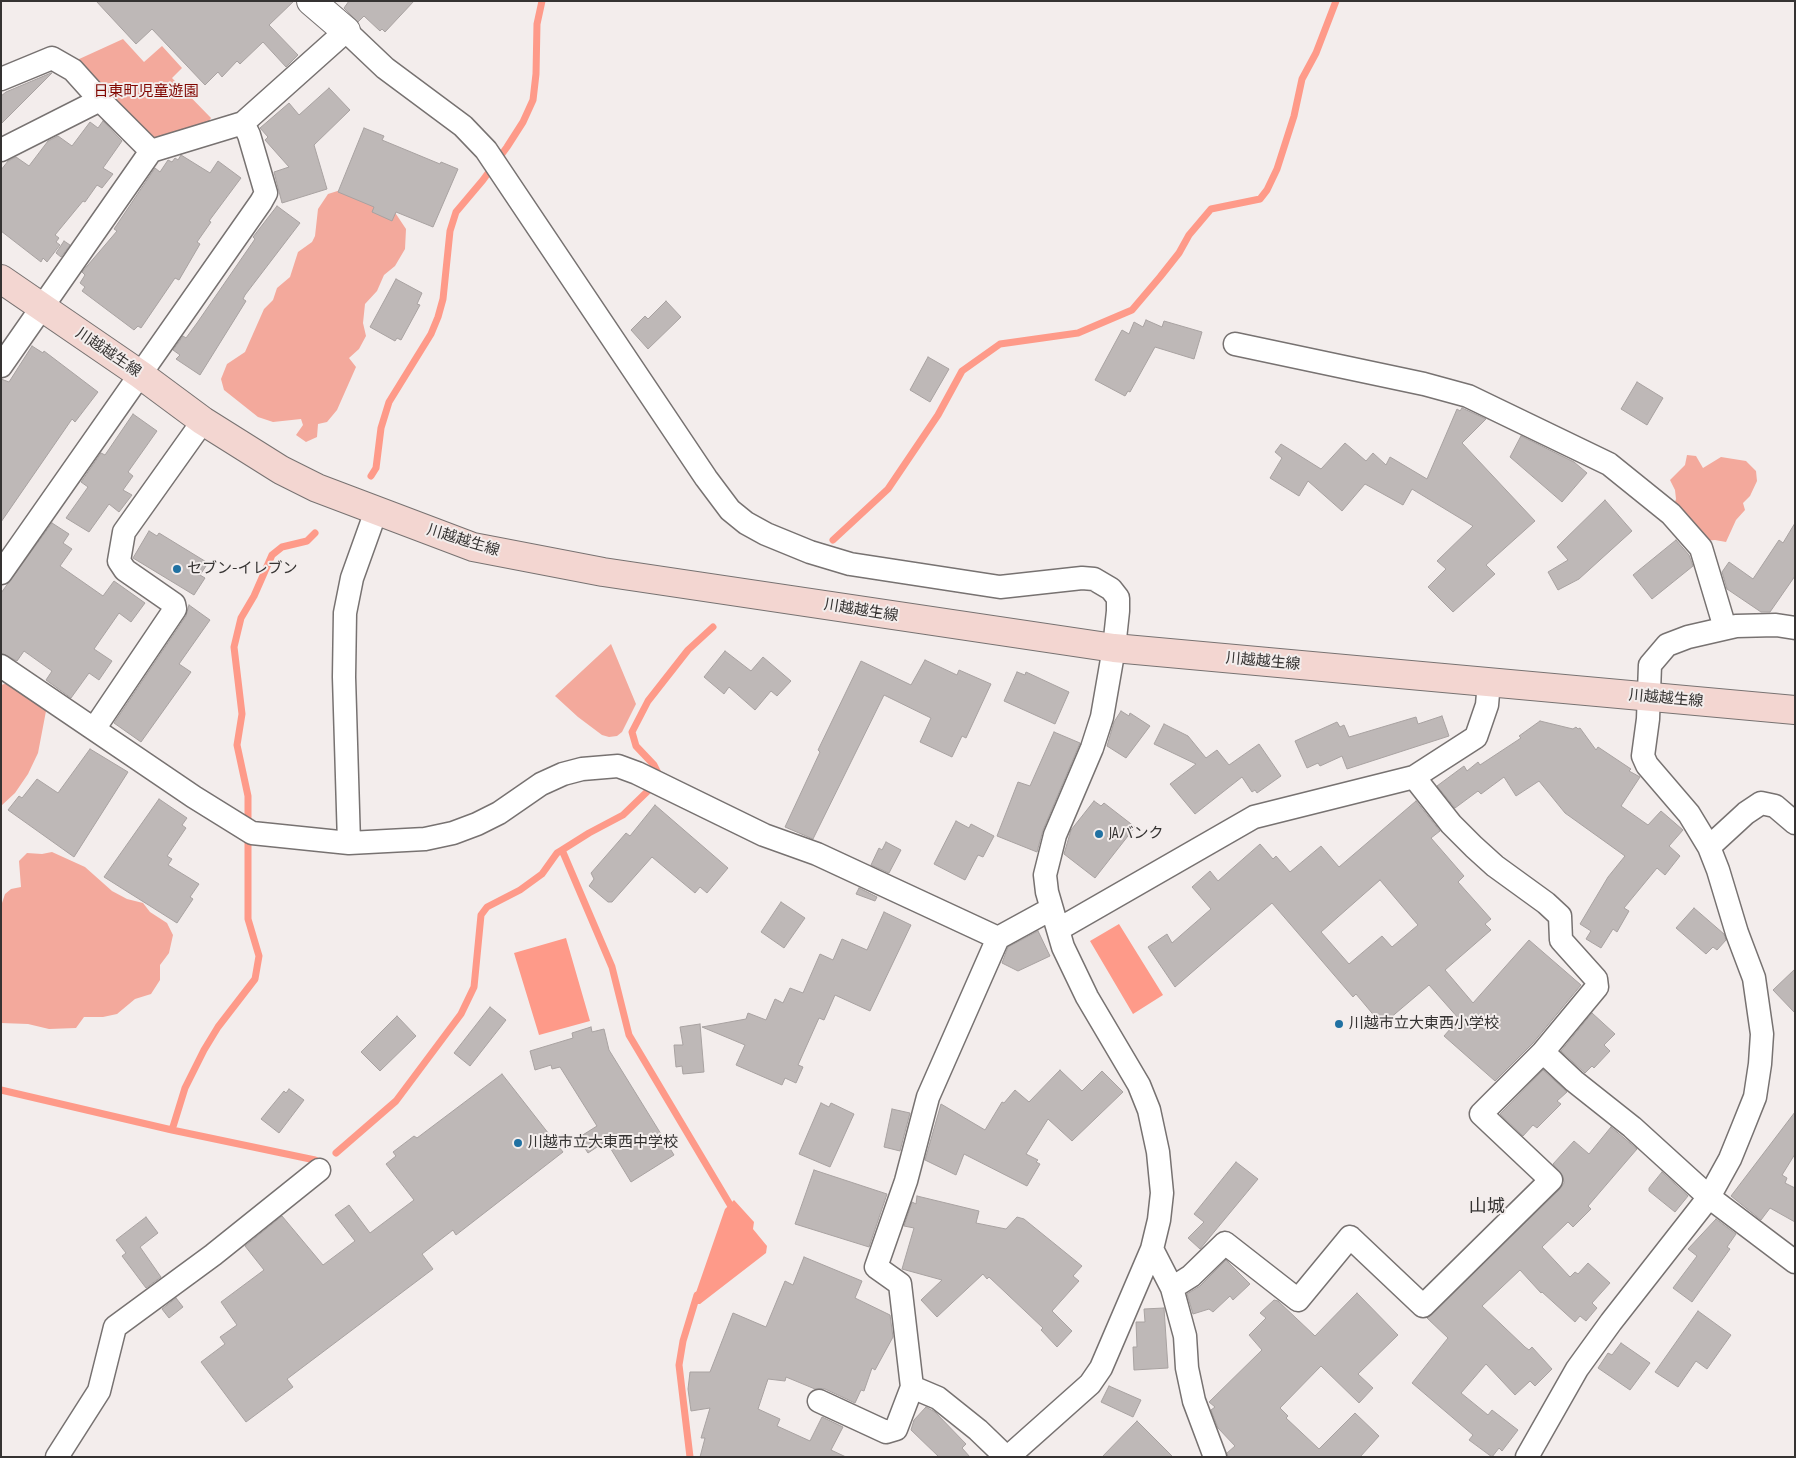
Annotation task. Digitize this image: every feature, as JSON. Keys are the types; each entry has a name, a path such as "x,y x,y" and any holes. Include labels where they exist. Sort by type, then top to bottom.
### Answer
{"main road":[{"name":"川越越生線","path":"1,279 141,375 203,422 281,470 317,488 473,547 537,561 903,618 1114,648 1795,710"}],"street":[{"path":"311,1 385,68 463,126 486,150 505,175 608,335 706,478 730,510 746,523 766,534 850,564 1000,587 1082,578 1094,579 1111,588 1118,598 1114,648 1102,717 1092,748 1055,835 1045,875 1063,947 1087,997 1139,1085 1149,1110 1158,1152 1162,1193 1159,1220 1152,1249 1112,1346 1096,1376 1090,1384 1007,1457 956,1411 932,1395 912,1387"},
{"path":"1,366 151,151 243,123 346,31"},
{"path":"1,79 52,58 73,70 151,151"},
{"path":"1,150 100,100"},
{"path":"1,573 141,375 266,193 243,123"},
{"path":"1235,344 1468,396 1609,464 1671,514 1701,548 1726,628"},
{"path":"94,729 176,609 174,604 125,570 119,561 124,532 203,422"},
{"path":"349,843 344,613 352,578 376,511"},
{"path":"1527,1457 1577,1369 1611,1322 1709,1197 1730,1159 1755,1097 1762,1034 1754,978 1709,847 1689,814 1647,765 1644,756 1648,719 1650,665 1667,645 1688,637 1726,628 1776,625 1795,628"},
{"path":"1,666 194,797 247,830 349,843 387,843 453,834 499,813 541,784 582,769 612,766 637,773 764,835 817,854 998,938 1055,919 1254,817 1414,777 1476,737 1486,705 1488,682"},
{"path":"1172,1288 1191,1276 1225,1243 1298,1300 1350,1237 1423,1306 1551,1180 1481,1114 1543,1052 1597,987 1596,979 1561,940 1560,916 1546,902 1495,866 1474,847 1451,824 1414,777"},
{"path":"1709,847 1746,813 1761,804 1768,803 1775,806 1795,823"},
{"path":"819,1401 889,1432 896,1429 912,1387 900,1284 876,1267 906,1181 928,1097 998,938"},
{"path":"1543,1052 1574,1081 1632,1127 1709,1197 1795,1262"},
{"path":"56,1457 99,1390 115,1327 213,1255 319,1170"},
{"path":"1152,1249 1172,1288 1185,1336 1194,1401 1215,1457"}],"green space":[{"name":"日東町児童遊園","path":"123,39 144,62 162,46 182,68 172,78 211,118 206,126 160,141 149,139 77,60"},
{"path":"347,188 394,211 406,229 405,249 395,266 384,275 377,291 365,304 363,323 366,336 359,349 349,358 356,367 337,410 327,422 318,424 317,437 306,442 296,435 303,425 301,419 273,422 258,417 224,390 221,379 227,364 245,352 264,309 273,300 277,288 290,277 298,252 312,242 315,236 318,209 328,194"},
{"path":"1687,455 1696,456 1703,468 1721,457 1746,461 1756,471 1757,481 1750,496 1743,503 1745,510 1736,520 1726,542 1715,540 1703,541 1673,508 1676,499 1675,490 1670,480 1685,465"},
{"path":"611,644 636,704 622,732 617,736 609,737 602,735 578,717 555,696"},
{"path":"8,683 46,711 38,753 28,774 15,793 1,806 1,685"},
{"path":"52,852 85,867 112,891 127,899 143,903 150,912 167,923 173,935 169,953 160,965 160,980 151,994 135,999 117,1014 103,1017 84,1017 76,1028 49,1029 28,1024 1,1023 1,906 5,894 11,889 21,887 19,861 27,853 42,854"}],"shaded area":[{"path":"1119,924 1163,995 1133,1014 1090,941"},
{"path":"566,938 590,1021 539,1035 514,953"},
{"path":"734,1200 754,1222 753,1229 767,1246 766,1253 700,1304 692,1304 725,1209"}],"building":[{"path":"96,1 294,1 269,25 298,55 286,67 263,42 240,64 237,61 222,77 218,72 205,85 152,29 136,44"},
{"path":"349,1 414,1 385,32 382,29 380,31 364,16 358,22 344,8"},
{"path":"51,73 1,124 1,96 6,92"},
{"path":"329,88 350,110 314,145 327,189 282,203 274,172 289,167 265,140 268,137 260,128 289,103 299,115"},
{"path":"103,121 122,141 103,168 113,174 102,188 97,185 85,202 83,201 55,235 59,238 56,242 60,245 47,262 43,258 41,262 1,231 1,170 8,161 16,157 29,166 48,141 58,136 72,146 90,122 98,128"},
{"path":"364,128 384,136 382,140 440,164 441,162 458,169 433,227 396,212 392,221 372,212 374,207 338,192"},
{"path":"181,155 210,173 218,161 241,178 209,221 211,222 197,242 200,244 179,280 175,278 141,328 138,326 134,330 82,291 85,287 80,283 85,275 82,272 117,231 114,229 155,168 160,172 168,160 172,162 175,158 178,160"},
{"path":"277,206 300,223 245,295 243,299 246,301 200,375 176,359 180,355 173,350 183,336 186,338 197,323 255,239 253,237"},
{"path":"64,241 70,245 61,257 56,253"},
{"path":"396,279 422,293 417,304 420,305 401,340 397,338 395,341 370,327"},
{"path":"666,301 681,317 648,349 631,330 645,316 648,319"},
{"path":"1146,320 1162,327 1164,321 1202,332 1194,359 1155,347 1130,392 1128,391 1125,396 1095,380 1122,330 1129,334 1134,322 1143,327"},
{"path":"32,346 43,353 44,351 98,392 75,422 72,419 1,522 1,379 9,382"},
{"path":"928,357 949,369 930,402 910,390"},
{"path":"1637,382 1663,398 1647,425 1621,409"},
{"path":"1462,408 1486,419 1462,443 1535,521 1486,565 1495,574 1453,612 1428,587 1446,569 1437,561 1473,526 1412,489 1403,505 1365,484 1342,511 1308,481 1299,496 1270,478 1282,458 1275,452 1281,444 1321,469 1345,443 1366,461 1373,453 1386,465 1390,457 1427,479 1457,409 1460,411"},
{"path":"133,414 157,431 128,472 133,476 123,490 132,495 119,512 109,504 89,532 66,518 88,487 81,482 101,453 105,455"},
{"path":"1521,436 1574,462 1587,473 1562,502 1510,457"},
{"path":"1605,500 1632,531 1579,579 1558,590 1548,572 1568,560 1557,547"},
{"path":"52,523 69,534 63,543 72,549 60,566 103,596 114,581 145,603 131,622 119,613 94,649 112,661 99,680 89,673 71,698 46,680 52,671 24,651 17,661 1,653 1,593"},
{"path":"1795,523 1795,576 1770,612 1761,612 1727,589 1722,572 1729,562 1753,579 1779,540 1783,543"},
{"name":"セブン-イレブン","path":"149,531 157,536 159,533 208,563 200,575 205,578 194,595 133,558"},
{"path":"1676,540 1689,555 1693,566 1652,599 1633,575"},
{"path":"189,605 210,620 179,664 191,672 141,742 114,723 186,616"},
{"path":"725,651 751,671 763,657 791,681 777,696 771,691 755,710 729,687 724,694 704,677"},
{"path":"925,660 957,675 959,670 991,684 966,738 962,736 952,757 920,742 931,718 884,695 813,839 785,827 820,752 818,750 861,661 911,685"},
{"path":"1017,672 1025,675 1026,672 1069,692 1055,724 1004,701"},
{"path":"1121,711 1129,716 1130,713 1150,726 1126,758 1107,746 1114,722"},
{"path":"1442,716 1449,736 1347,769 1342,756 1320,766 1318,763 1307,768 1295,741 1337,722 1340,727 1344,725 1349,737 1416,717 1418,724"},
{"path":"1540,721 1573,729 1576,727 1580,728 1596,750 1598,747 1631,769 1629,771 1640,777 1621,806 1648,825 1661,811 1683,830 1669,846 1680,856 1665,875 1657,868 1624,908 1629,911 1617,932 1613,929 1601,948 1586,939 1591,931 1580,924 1608,877 1625,856 1565,813 1539,781 1516,796 1504,777 1481,794 1478,791 1455,808 1437,786 1464,766 1467,771 1478,762 1480,765 1521,738 1519,736"},
{"path":"1164,724 1188,736 1206,758 1217,750 1229,765 1259,744 1281,776 1257,793 1255,790 1252,792 1242,777 1195,814 1170,784 1196,764 1154,744"},
{"path":"1054,732 1080,743 1043,830 1037,852 997,836 1018,782 1030,786"},
{"path":"90,749 128,772 74,857 8,810 19,796 22,798 37,779 58,793"},
{"path":"159,799 187,818 182,825 186,828 167,856 172,859 168,865 199,884 190,897 193,899 177,923 104,877"},
{"name":"JAバンク","path":"1094,801 1101,806 1104,803 1135,827 1095,878 1064,854 1071,830"},
{"path":"1416,801 1440,831 1431,838 1464,876 1458,882 1491,919 1485,924 1491,930 1445,970 1473,1003 1529,940 1581,985 1533,1043 1495,1081 1444,1036 1459,1019 1429,985 1382,1025 1356,994 1353,997 1272,903 1175,987 1148,947 1167,934 1172,943 1211,909 1192,887 1210,871 1218,881 1260,844 1273,859 1276,856 1290,872 1321,846 1339,867","holes":["1380,880 1418,925 1392,947 1382,936 1349,964 1321,932"]},
{"path":"655,805 728,868 707,893 700,887 695,893 652,857 612,902 608,902 589,886 594,879 591,873 626,833 630,836"},
{"path":"956,821 969,828 971,824 994,836 983,857 978,855 965,880 934,864"},
{"path":"886,842 901,850 889,873 871,865 879,848 882,850"},
{"path":"859,888 877,897 875,901 856,894"},
{"path":"781,902 805,918 784,948 761,932"},
{"path":"1694,908 1724,934 1726,940 1717,950 1713,947 1706,954 1676,928"},
{"path":"884,912 911,925 870,1011 835,995 824,1020 819,1018 798,1065 803,1067 796,1083 785,1078 782,1085 736,1065 745,1045 702,1027 746,1019 748,1013 766,1020 775,999 783,1003 790,988 803,993 820,954 833,960 842,939 867,950"},
{"path":"1038,931 1050,956 1018,971 1002,963 1008,947"},
{"path":"1795,969 1795,1013 1773,990"},
{"path":"490,1007 506,1020 470,1066 454,1053"},
{"path":"1592,1013 1615,1034 1604,1045 1610,1051 1594,1068 1592,1066 1585,1073 1561,1051"},
{"path":"397,1016 416,1036 380,1071 361,1052"},
{"path":"700,1024 704,1072 683,1074 682,1066 676,1067 674,1045 683,1045 680,1027"},
{"path":"591,1027 592,1032 604,1029 609,1050 674,1155 631,1182 606,1141 588,1153 578,1138 597,1126 560,1067 552,1069 551,1065 535,1070 530,1051 573,1038 572,1033"},
{"path":"1060,1070 1082,1091 1102,1071 1123,1092 1072,1141 1048,1119 1026,1154 1038,1160 1036,1162 1040,1164 1027,1186 964,1154 956,1175 925,1160 941,1104 985,1130 1002,1102 1004,1103 1015,1090 1029,1102"},
{"path":"1543,1070 1567,1092 1557,1101 1561,1104 1537,1128 1533,1125 1523,1136 1500,1114"},
{"path":"502,1074 563,1152 456,1235 453,1230 422,1254 433,1269 287,1379 293,1387 246,1422 201,1362 225,1344 220,1337 237,1325 221,1302 264,1270 245,1246 282,1216 323,1265 355,1241 335,1215 349,1205 370,1233 414,1200 386,1164 396,1156 393,1152 414,1136 417,1138"},
{"path":"289,1089 304,1100 279,1133 261,1119 284,1091 286,1093"},
{"path":"821,1103 829,1107 831,1103 854,1114 830,1167 799,1154"},
{"path":"892,1109 910,1113 900,1151 884,1147"},
{"path":"1795,1112 1795,1154 1782,1175 1787,1178 1785,1183 1795,1188 1795,1222 1770,1208 1761,1220 1731,1196"},
{"path":"1611,1127 1637,1149 1588,1206 1591,1209 1573,1227 1568,1222 1542,1247 1570,1277 1575,1272 1578,1274 1588,1263 1610,1283 1592,1303 1597,1308 1586,1321 1580,1316 1575,1322 1541,1293 1520,1270 1482,1306 1525,1347 1529,1350 1532,1347 1552,1369 1535,1386 1530,1381 1515,1395 1486,1364 1461,1393 1488,1415 1492,1410 1518,1430 1502,1451 1499,1448 1492,1457 1469,1440 1473,1435 1412,1383 1448,1338 1427,1318 1560,1189 1564,1183 1563,1176 1553,1164 1574,1141 1589,1154"},
{"path":"1236,1162 1258,1179 1200,1249 1188,1238 1204,1222 1194,1214"},
{"path":"814,1170 887,1194 869,1247 795,1224"},
{"path":"1662,1172 1688,1196 1675,1212 1649,1191 1649,1188"},
{"path":"917,1196 979,1211 976,1223 1006,1229 1017,1217 1024,1219 1082,1266 1073,1276 1079,1281 1052,1311 1072,1331 1057,1347 1041,1330 1043,1328 989,1277 987,1279 983,1274 937,1317 921,1300 942,1280 902,1269 914,1228 904,1226 912,1202 916,1204"},
{"path":"146,1217 158,1233 140,1247 161,1277 146,1288 122,1256 126,1253 116,1240"},
{"path":"1716,1219 1736,1234 1727,1247 1730,1249 1692,1302 1673,1288 1697,1256 1688,1249"},
{"path":"804,1257 862,1281 855,1298 890,1315 893,1337 875,1370 872,1368 864,1391 861,1390 855,1403 825,1389 815,1389 786,1377 785,1381 768,1379 758,1409 780,1419 777,1426 810,1441 822,1417 843,1427 831,1450 846,1457 700,1457 705,1438 701,1438 710,1408 691,1411 688,1389 690,1372 710,1372 733,1313 766,1327 785,1281 793,1285"},
{"path":"1226,1260 1250,1284 1233,1300 1230,1296 1213,1312 1209,1309 1193,1314 1187,1294 1200,1286"},
{"path":"1357,1293 1398,1335 1358,1374 1373,1388 1359,1403 1321,1366 1280,1408 1288,1416 1286,1418 1319,1449 1355,1413 1379,1436 1360,1457 1228,1457 1227,1453 1235,1446 1218,1428 1211,1410 1215,1407 1209,1402 1262,1350 1249,1335 1266,1318 1260,1313 1274,1300 1278,1301 1315,1336"},
{"path":"176,1298 183,1307 169,1318 162,1309"},
{"path":"1164,1308 1168,1368 1134,1370 1133,1347 1137,1347 1136,1322 1145,1322 1144,1309"},
{"path":"1698,1311 1731,1335 1707,1369 1696,1361 1678,1387 1655,1372"},
{"path":"1621,1343 1650,1363 1630,1390 1598,1368 1608,1353 1612,1355"},
{"path":"1109,1386 1141,1400 1133,1417 1101,1402"},
{"path":"926,1407 935,1412 966,1444 962,1448 970,1457 939,1457 911,1430 914,1420"},
{"path":"1137,1421 1173,1457 1102,1457"}],"waterway":[{"path":"371,476 376,468 381,428 389,402 431,334 438,317 443,299 450,231 456,212 507,147 523,122 533,100 536,74 537,24 542,1"},
{"path":"833,540 888,489 938,415 962,371 1000,344 1078,333 1132,310 1179,253 1189,235 1211,209 1260,199 1267,190 1277,169 1294,116 1302,79 1316,53 1336,1"},
{"path":"1,1090 172,1130 185,1088 218,1027 255,979 259,956 248,919 248,796 237,745 242,714 234,647 241,618 254,596 272,555 282,547 307,541 315,533"},
{"path":"660,777 654,765 636,746 632,732 648,701 688,650 713,627"},
{"path":"653,786 623,815 562,850 612,967 629,1035 732,1208 731,1211"},
{"path":"336,1153 396,1101 461,1014 474,987 481,915 487,907 520,890 542,874 557,853 562,850"},
{"path":"172,1130 315,1160"},
{"path":"690,1457 679,1365 683,1341 697,1295"}],"place":[{"name":"セブン-イレブン","path":"177,569"},
{"name":"JAバンク","path":"1099,834"},
{"name":"川越市立大東西小学校","path":"1339,1024"},
{"name":"川越市立大東西中学校","path":"518,1143"}],"district":[{"name":"山城","path":"1487,1207"}]}
